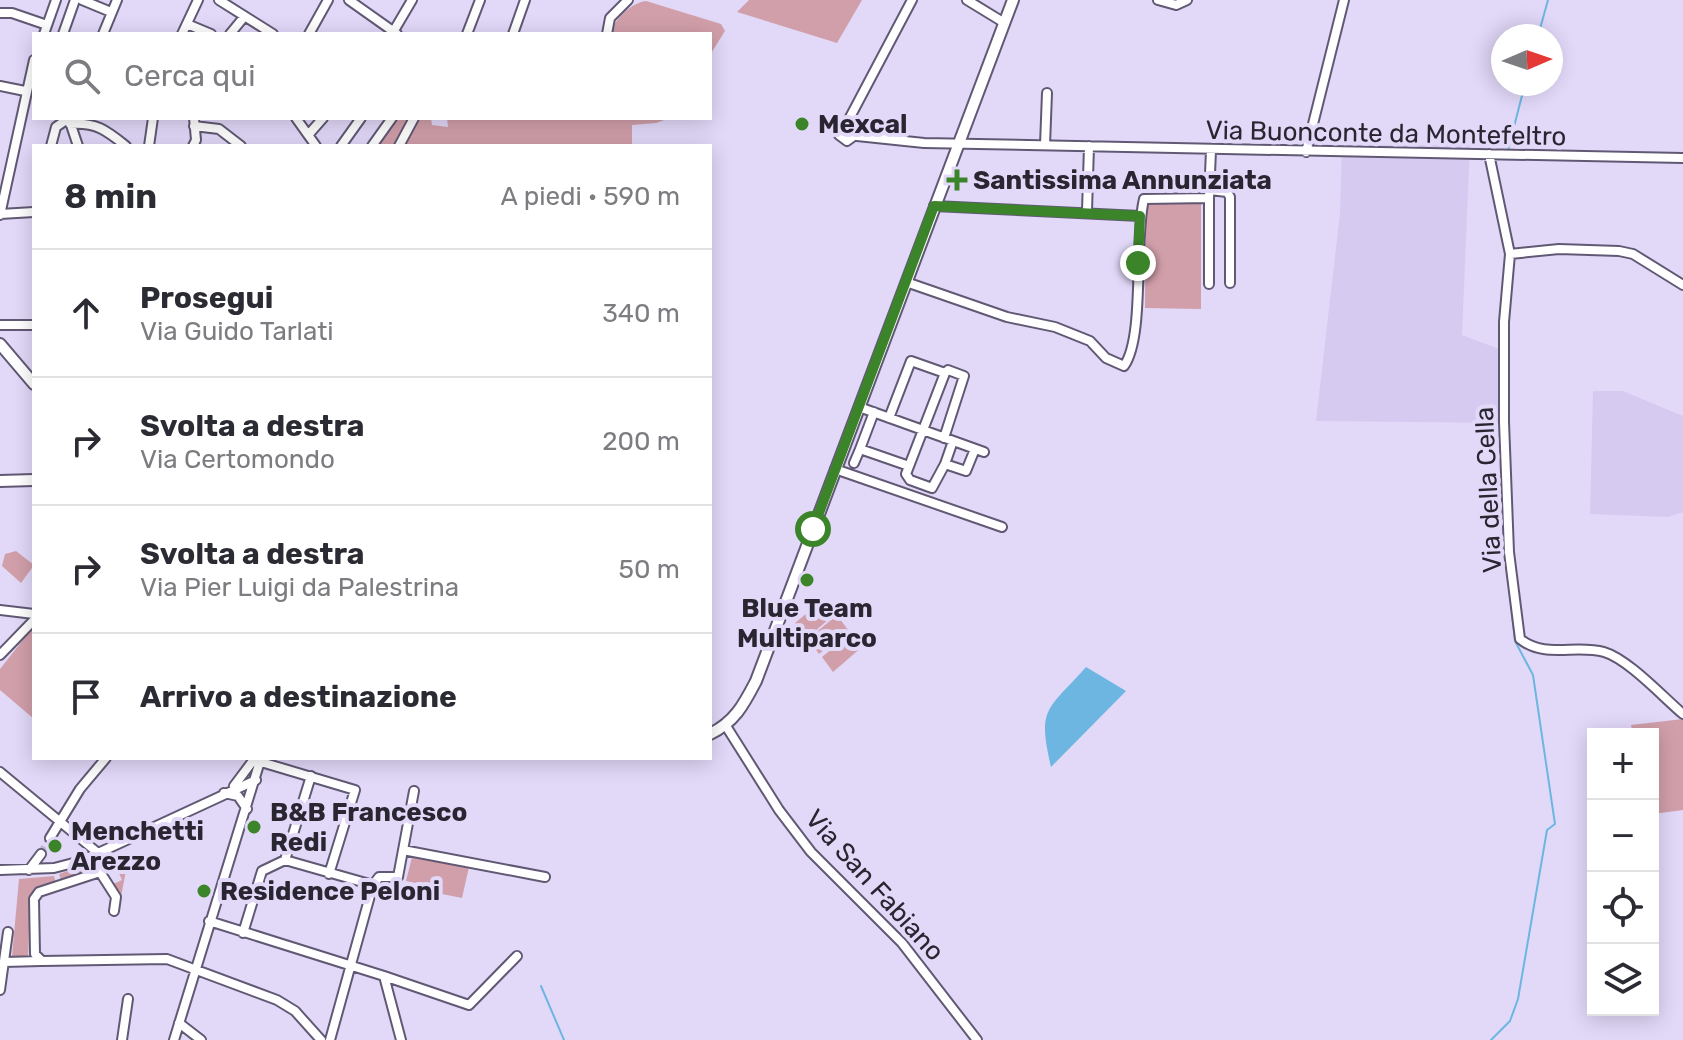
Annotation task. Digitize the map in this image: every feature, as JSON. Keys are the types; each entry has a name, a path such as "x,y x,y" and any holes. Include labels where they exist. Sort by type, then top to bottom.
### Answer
{"main road":[{"path":"712,733 726,726 741,710 756,681 1013,0"},
{"path":"0,344 32,382"},
{"path":"0,481 32,480"},
{"path":"775,630 802,574 818,531 824,499"},
{"path":"802,574 813,529"}],"street":[{"path":"0,13 12,13 46,29 56,0"},
{"path":"64,32 75,0"},
{"path":"82,0 111,12"},
{"path":"104,32 117,0"},
{"path":"183,32 198,0"},
{"path":"219,0 270,32"},
{"path":"310,32 328,0"},
{"path":"349,0 393,32"},
{"path":"395,32 412,0"},
{"path":"470,32 480,0"},
{"path":"513,32 525,0"},
{"path":"607,32 610,18 628,0"},
{"path":"848,121 857,126 857,136 847,141 840,138 838,129 848,121 912,0"},
{"path":"967,0 1003,22"},
{"path":"1158,0 1173,5 1187,0"},
{"path":"1306,152 1344,0"},
{"path":"232,32 244,17"},
{"path":"187,24 206,32"},
{"path":"32,67 0,214 32,212"},
{"path":"0,86 25,91"},
{"path":"1045,145 1047,93"},
{"path":"69,120 76,144"},
{"path":"52,144 56,127 69,120 94,123 124,144"},
{"path":"298,120 315,144"},
{"path":"309,134 321,120"},
{"path":"342,144 360,120"},
{"path":"373,144 391,120"},
{"path":"400,144 413,120"},
{"path":"149,144 152,122"},
{"path":"194,144 194,122 219,129 238,144"},
{"name":"Via Buonconte da Montefeltro","path":"857,136 924,143 1683,158"},
{"path":"1087,211 1089,146"},
{"path":"1209,284 1211,150"},
{"name":"Via della Cella","path":"1489,154 1510,254 1504,322 1504,422 1509,552 1520,639 1538,650 1604,652 1683,714"},
{"path":"906,282 1007,317 1055,327 1090,341 1106,358 1124,366 1132,346 1136,313 1140,216 1144,199 1227,192 1230,197 1230,283"},
{"path":"934,206 1087,211 1140,216"},
{"path":"1510,254 1559,249 1619,251 1633,254 1683,285"},
{"path":"0,325 32,325"},
{"path":"889,418 911,361 945,373"},
{"path":"948,370 964,376 945,464 932,488 910,480 906,474 945,373 948,370"},
{"path":"859,407 979,450 966,471 945,464"},
{"path":"854,463 874,412"},
{"path":"860,449 909,466"},
{"path":"835,469 1002,527"},
{"path":"0,610 32,614"},
{"path":"0,655 32,622"},
{"name":"Via San Fabiano","path":"726,726 811,852 902,943 977,1040"},
{"path":"50,838 80,789 104,760"},
{"path":"223,793 258,760"},
{"path":"174,1040 209,921 257,780 259,760"},
{"path":"262,760 355,790 329,874"},
{"path":"0,772 98,853"},
{"path":"285,860 311,776"},
{"path":"0,870 54,868 98,853 257,780"},
{"path":"330,1040 373,885 379,877 398,877 414,791"},
{"path":"223,793 238,796 247,811"},
{"path":"403,850 545,877"},
{"path":"29,870 41,854"},
{"path":"243,933 262,871 285,860 373,885"},
{"path":"42,961 35,954 34,899 39,892 100,872 116,897 114,911"},
{"path":"209,921 469,1005 517,956"},
{"path":"0,990 8,932"},
{"path":"4,962 155,958 277,1000 295,1011 321,1040"},
{"path":"384,976 401,1040"},
{"path":"122,1040 128,999"},
{"path":"179,1023 201,1040"}],"shaded area":[{"path":"749,0 862,0 837,43 737,12"},
{"path":"646,1 721,24 725,31 712,52 712,32 611,32 616,22 635,5"},
{"path":"396,120 410,120 396,144 378,144"},
{"path":"413,120 431,120 432,125 448,127 447,120 664,120 632,125 632,144 400,144"},
{"path":"1342,145 1470,145 1462,335 1499,349 1505,423 1316,421 1340,213"},
{"path":"1146,201 1201,201 1201,309 1145,308"},
{"path":"1593,391 1623,391 1683,416 1683,512 1668,517 1590,514"},
{"path":"16,551 32,563 21,583 2,566 5,554"},
{"path":"824,599 836,613 807,638 795,623"},
{"path":"837,615 848,630 819,654 808,639"},
{"path":"32,629 32,717 0,690 0,669"},
{"path":"851,633 862,647 833,672 822,657"},
{"path":"1683,719 1683,810 1659,813 1659,728 1632,728 1631,725"},
{"path":"119,855 128,860 121,897 113,884 122,880 117,869 107,873 103,868 62,883 59,874 85,865 87,869"},
{"path":"412,857 469,867 462,898 422,890 420,884 406,881"},
{"path":"54,876 56,884 38,888 30,900 28,958 12,956 19,879"}],"water":[{"path":"1086,667 1126,691 1051,767 1045,732 1049,711"}],"waterway":[{"path":"1541,24 1548,0"},
{"path":"1508,150 1522,96"},
{"path":"1508,330 1509,316"},
{"path":"1502,480 1504,537"},
{"path":"1491,1040 1510,1021 1518,999 1547,830 1555,824 1533,675 1515,641 1506,560"},
{"path":"541,986 564,1040"}],"tunnel":[{"path":"41,854 50,838"}],"place":[{"name":"Mexcal","path":"802,124"},
{"name":"Santissima Annunziata","path":"957,180"},
{"name":"Blue Team Multiparco","path":"807,580"},
{"name":"B&B Francesco Redi","path":"254,827"},
{"name":"Menchetti Arezzo","path":"55,846"},
{"name":"Residence Peloni","path":"204,891"}],"route":[{"path":"813,529 934,206 1087,211 1140,216 1138,263"}]}
